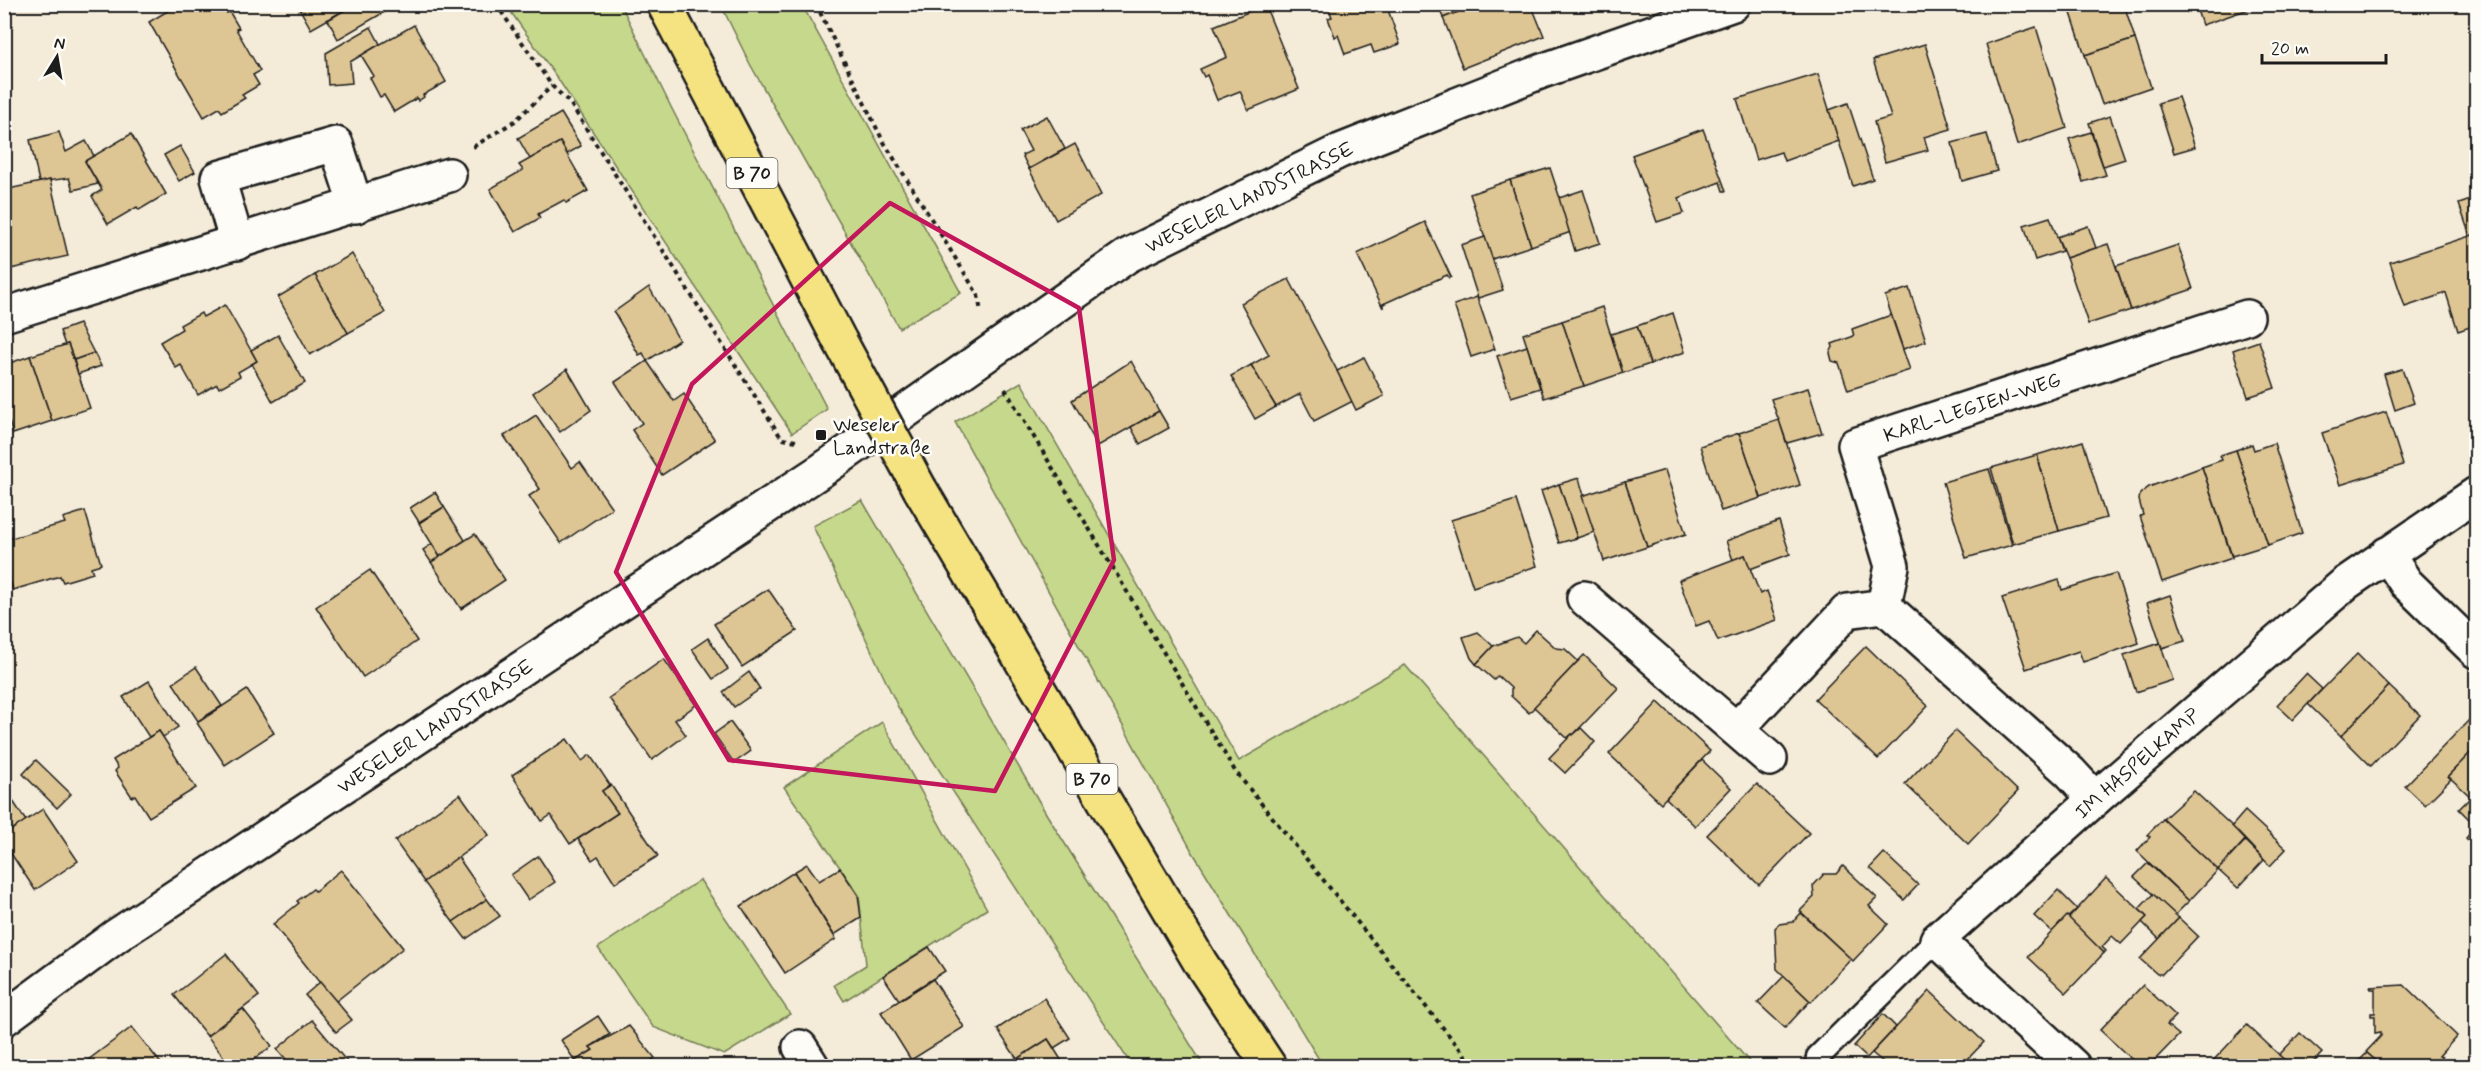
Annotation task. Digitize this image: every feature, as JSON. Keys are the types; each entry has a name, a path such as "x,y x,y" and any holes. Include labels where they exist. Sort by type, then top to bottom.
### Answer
{"main road":[{"name":"B 70","path":"664,4 920,489 1200,962 1269,1066"}],"street":[{"name":"WESELER LANDSTRASSE","path":"4,1019 116,936 822,470 1126,256 1341,151 1542,70 1733,4"},
{"path":"237,243 218,178 336,144 356,206"},
{"path":"4,315 449,175"},
{"name":"KARL-LEGIEN-WEG","path":"1884,606 1892,566 1855,445 2247,317"},
{"name":"IM HASPELKAMP","path":"1936,940 2095,799 2346,583 2476,494"},
{"path":"2387,554 2406,583 2476,651"},
{"path":"1584,598 1770,759"},
{"path":"1737,729 1847,610 1884,606 2070,772 2095,799"},
{"path":"1936,940 2073,1066"}],"lane":[{"name":"IM HASPELKAMP","path":"1818,1057 1936,940"}],"path":[{"path":"496,4 552,86 570,103 782,439 803,442 822,470"},
{"path":"816,4 882,139 978,295 982,321 992,350 1235,771 1473,1066"},
{"path":"449,175 453,159 515,122 552,86"}],"highlighted area":[{"path":"890,203 1079,308 1114,560 995,791 729,760 616,572 692,384"}],"green space":[{"path":"506,5 621,5 827,409 792,433 560,82"},
{"path":"721,5 802,5 961,293 899,328 750,64"},
{"path":"1021,382 1239,761 1405,665 1753,1066 1323,1066 1192,851 955,422"},
{"path":"862,500 1047,815 1204,1066 1132,1066 898,707 813,526"},
{"path":"882,722 987,909 844,1001 834,985 866,965 859,895 784,787"},
{"path":"700,880 790,1014 724,1055 653,1027 598,948"}],"building":[{"path":"5,4 74,4 73,10"},
{"path":"179,4 222,4 239,28 236,29 260,71 253,75 259,85 242,95 245,98 222,112 219,108 204,117 149,22"},
{"path":"297,4 355,4 311,29"},
{"path":"355,4 384,4 388,10 338,39 328,20"},
{"path":"1327,4 1386,4 1400,44 1374,53 1371,45 1345,54 1328,18 1332,17"},
{"path":"1438,4 1477,4 1477,5 1443,18"},
{"path":"1479,4 1531,4 1544,36 1463,68 1443,18"},
{"path":"2068,4 2124,4 2135,39 2085,55"},
{"path":"2195,4 2251,4 2252,8 2202,25"},
{"path":"1265,5 1299,89 1248,110 1240,91 1217,100 1207,75 1204,77 1200,69 1227,57 1214,26"},
{"path":"414,25 446,82 423,95 424,97 418,101 417,98 394,112 384,95 380,97 370,78 374,76 361,55"},
{"path":"371,27 380,44 350,62 352,83 328,85 326,53"},
{"path":"2036,27 2067,128 2017,145 1986,44"},
{"path":"2135,39 2151,87 2102,104 2085,55"},
{"path":"1925,44 1951,129 1924,137 1928,150 1885,162 1874,122 1891,117 1873,60"},
{"path":"1818,74 1839,141 1784,161 1781,152 1756,160 1737,99"},
{"path":"2178,97 2195,147 2174,153 2158,103"},
{"path":"1848,103 1873,179 1853,186 1829,110"},
{"path":"561,113 581,146 567,154 560,142 530,159 518,138"},
{"path":"1047,116 1065,149 1029,169 1022,155 1031,151 1020,130"},
{"path":"2110,116 2125,159 2103,166 2089,123"},
{"path":"1703,129 1726,191 1723,191 1720,182 1679,198 1684,213 1657,222 1632,155"},
{"path":"59,132 66,152 86,141 94,156 85,161 98,184 73,190 69,178 39,182 30,140"},
{"path":"2091,132 2106,175 2083,182 2069,139"},
{"path":"131,134 166,194 139,210 137,207 108,224 92,196 102,190 85,161"},
{"path":"1987,134 1997,171 1962,181 1952,143"},
{"path":"560,142 588,191 566,203 564,200 538,214 540,218 515,232 490,189 523,170 519,165"},
{"path":"1075,144 1101,195 1056,220 1029,169"},
{"path":"180,146 195,172 179,181 164,155"},
{"path":"1550,168 1571,232 1531,246 1510,180"},
{"path":"50,180 68,256 6,270 4,190"},
{"path":"1510,180 1531,246 1492,259 1470,194"},
{"path":"1583,190 1600,243 1575,251 1559,198"},
{"path":"2476,198 2476,234 2470,236 2459,204"},
{"path":"2050,217 2062,251 2035,260 2024,225"},
{"path":"1425,222 1451,277 1447,275 1383,304 1383,308 1357,254"},
{"path":"2088,226 2096,248 2066,258 2057,237"},
{"path":"2476,234 2476,325 2458,331 2446,293 2405,307 2390,262"},
{"path":"1485,237 1503,290 1478,298 1461,245"},
{"path":"2108,244 2131,310 2088,324 2066,258"},
{"path":"2178,245 2193,289 2131,310 2116,266"},
{"path":"352,254 385,313 348,333 315,275"},
{"path":"315,275 348,333 310,355 278,297"},
{"path":"1289,279 1353,401 1314,421 1300,394 1276,407 1251,365 1269,355 1241,303"},
{"path":"649,287 679,340 647,361 643,353 639,355 614,312"},
{"path":"1909,288 1926,341 1903,349 1885,296"},
{"path":"1477,297 1495,349 1471,357 1454,305"},
{"path":"225,305 257,361 238,372 240,376 219,388 217,384 198,395 181,365 176,368 160,342 182,329 180,325 201,313 203,317"},
{"path":"1602,307 1623,373 1584,386 1562,321"},
{"path":"1673,313 1685,352 1650,364 1637,326"},
{"path":"1891,315 1910,370 1848,390 1839,363 1832,361 1830,353 1832,344 1854,336 1852,329"},
{"path":"1562,321 1584,386 1544,398 1523,334"},
{"path":"79,324 94,353 74,360 60,331"},
{"path":"1637,326 1650,364 1623,373 1611,334"},
{"path":"278,335 305,383 273,402 252,364 257,361 251,350"},
{"path":"2259,341 2275,388 2248,397 2233,350"},
{"path":"68,344 90,408 52,421 30,356"},
{"path":"1527,346 1540,388 1511,397 1497,356"},
{"path":"94,353 101,366 78,374 74,360"},
{"path":"30,356 52,421 13,434 4,407 4,365"},
{"path":"1364,357 1384,396 1356,410 1337,371"},
{"path":"647,361 674,401 684,394 715,440 662,475 632,430 642,423 615,382"},
{"path":"1131,361 1159,411 1098,446 1072,400"},
{"path":"1251,365 1276,407 1255,419 1231,376"},
{"path":"567,369 591,410 560,432 533,393"},
{"path":"2402,369 2414,403 2395,410 2384,374"},
{"path":"1808,388 1822,433 1787,443 1771,399"},
{"path":"1159,411 1169,428 1140,444 1131,427"},
{"path":"2386,412 2403,465 2340,485 2322,433"},
{"path":"536,415 572,468 580,462 612,508 561,543 529,496 540,489 504,436"},
{"path":"1779,420 1800,485 1761,498 1739,433"},
{"path":"1739,433 1761,498 1721,511 1700,446"},
{"path":"2083,441 2106,518 2059,531 2037,455"},
{"path":"2274,443 2302,533 2268,545 2236,450 2252,444 2254,450"},
{"path":"2236,450 2268,545 2232,556 2202,467 2222,460 2220,455"},
{"path":"2037,455 2059,531 2013,544 1991,468"},
{"path":"2202,467 2232,558 2162,582 2140,516 2143,515 2139,500 2140,494 2149,487"},
{"path":"1989,469 2012,545 1966,558 1943,482"},
{"path":"1665,470 1686,534 1647,547 1625,482"},
{"path":"1579,478 1594,532 1577,538 1559,484"},
{"path":"1625,482 1647,547 1604,561 1582,496"},
{"path":"1559,484 1577,538 1559,543 1541,491"},
{"path":"435,492 444,507 419,522 410,508"},
{"path":"1516,500 1537,566 1473,587 1451,520"},
{"path":"444,507 465,540 440,557 419,523"},
{"path":"85,511 101,564 91,567 93,573 63,582 60,576 13,590 4,560 4,540 65,523 63,518"},
{"path":"1779,521 1790,554 1750,569 1745,555 1733,560 1726,541"},
{"path":"475,534 505,580 461,609 431,562"},
{"path":"432,544 440,557 431,562 423,550"},
{"path":"1745,555 1760,594 1767,591 1777,620 1718,641 1709,621 1696,626 1679,580"},
{"path":"370,570 417,641 363,677 316,607"},
{"path":"2116,573 2139,643 2083,662 2079,651 2026,669 2002,598 2059,580 2062,590"},
{"path":"768,589 797,631 742,667 714,624"},
{"path":"2170,595 2185,641 2162,648 2147,603"},
{"path":"1536,630 1556,648 1565,649 1578,661 1529,713 1511,696 1511,688 1498,676 1494,680 1476,664 1493,646 1517,637 1524,643"},
{"path":"1478,632 1493,646 1476,664 1471,658 1463,637"},
{"path":"708,638 728,669 713,679 692,649"},
{"path":"2160,643 2173,680 2136,692 2124,655"},
{"path":"1866,646 1928,706 1878,759 1815,699"},
{"path":"2357,654 2389,686 2341,736 2308,704"},
{"path":"1584,655 1618,688 1573,735 1567,738 1534,707"},
{"path":"664,659 696,705 675,720 686,735 652,760 609,698"},
{"path":"196,667 222,706 198,721 173,683"},
{"path":"749,672 760,689 734,707 723,692"},
{"path":"2306,674 2322,689 2293,720 2277,705"},
{"path":"149,681 178,727 163,737 159,731 149,737 123,697"},
{"path":"2389,686 2420,715 2371,766 2341,736"},
{"path":"247,690 274,733 225,765 197,723"},
{"path":"1658,702 1710,751 1661,803 1609,754"},
{"path":"2470,719 2476,725 2476,747 2448,776 2451,779 2425,805 2405,786"},
{"path":"730,722 751,751 734,763 714,734"},
{"path":"1581,728 1595,742 1565,773 1549,758"},
{"path":"159,731 196,788 149,817 135,795 132,797 115,771 118,768 113,760"},
{"path":"1955,731 2018,791 1968,844 1905,784"},
{"path":"567,739 582,761 590,755 610,785 602,791 618,813 570,844 551,815 542,821 512,775"},
{"path":"2476,747 2476,826 2459,809 2471,797 2448,776"},
{"path":"36,760 71,794 57,808 23,774"},
{"path":"1702,760 1731,788 1695,826 1666,798"},
{"path":"1757,784 1809,833 1759,885 1707,835"},
{"path":"611,785 658,856 615,883 598,856 592,860 578,839 618,813 602,791"},
{"path":"2194,791 2246,839 2218,870 2163,819"},
{"path":"460,794 489,835 424,882 395,841"},
{"path":"9,795 26,821 4,835 4,798"},
{"path":"43,809 78,861 35,890 4,843 4,835"},
{"path":"2245,811 2286,849 2270,866 2232,826"},
{"path":"2163,819 2218,870 2189,901 2137,851 2150,837 2147,835"},
{"path":"2476,827 2476,849 2466,838"},
{"path":"2245,841 2264,860 2238,888 2218,870"},
{"path":"1884,853 1918,885 1904,900 1870,868"},
{"path":"538,856 555,882 528,900 511,875"},
{"path":"458,857 487,899 453,922 424,882"},
{"path":"2148,863 2189,901 2175,915 2134,877"},
{"path":"807,864 819,881 840,868 858,895 861,918 834,935 794,872"},
{"path":"1843,866 1877,898 1869,906 1888,924 1853,961 1800,911 1814,897 1813,886 1824,874 1836,874"},
{"path":"341,870 403,948 335,1002 273,924 299,903 297,901 313,889 315,891"},
{"path":"794,872 836,939 785,973 741,906"},
{"path":"2106,878 2147,917 2121,944 2112,936 2102,947 2106,951 2104,953 2068,919"},
{"path":"2058,890 2077,909 2052,932 2034,916"},
{"path":"2153,894 2179,918 2159,939 2142,922 2147,917 2139,909"},
{"path":"487,899 500,916 466,939 453,922"},
{"path":"1801,913 1851,959 1811,1002 1777,969 1775,928 1779,924 1793,922"},
{"path":"2067,916 2104,953 2066,993 2028,957"},
{"path":"2179,918 2198,936 2162,974 2157,974 2140,959"},
{"path":"929,947 945,971 899,1000 883,976"},
{"path":"226,954 259,996 207,1036 174,995"},
{"path":"1784,976 1810,1001 1785,1028 1758,1003"},
{"path":"933,979 964,1027 911,1060 881,1012"},
{"path":"320,982 352,1020 336,1032 305,995"},
{"path":"2143,985 2176,1016 2167,1025 2179,1035 2149,1066 2139,1066 2100,1030"},
{"path":"2404,985 2457,1036 2433,1066 2382,1066 2366,1052 2381,1036 2381,1032 2375,1033 2375,1016 2371,1016 2371,1013 2375,1013 2375,989 2370,987"},
{"path":"1930,991 1984,1042 1961,1066 1888,1066 1872,1053"},
{"path":"1044,998 1070,1038 1054,1048 1048,1039 1017,1059 997,1029"},
{"path":"243,1009 272,1046 245,1066 231,1066 207,1036"},
{"path":"1883,1014 1896,1027 1867,1058 1854,1046"},
{"path":"598,1016 610,1034 590,1047 593,1050 575,1061 561,1040"},
{"path":"312,1020 348,1063 343,1066 292,1066 277,1049"},
{"path":"2247,1025 2288,1063 2285,1066 2208,1066"},
{"path":"629,1026 655,1058 652,1060 656,1066 579,1066 575,1061 593,1050 590,1047"},
{"path":"132,1027 163,1066 80,1066"},
{"path":"2300,1033 2322,1053 2310,1066 2285,1066 2288,1063 2279,1055"},
{"path":"1048,1039 1065,1066 1021,1066 1017,1059"},
{"path":"2367,1053 2382,1066 2363,1066 2358,1062"}],"place":[{"name":"Weseler Landstraße","path":"821,435"}]}
